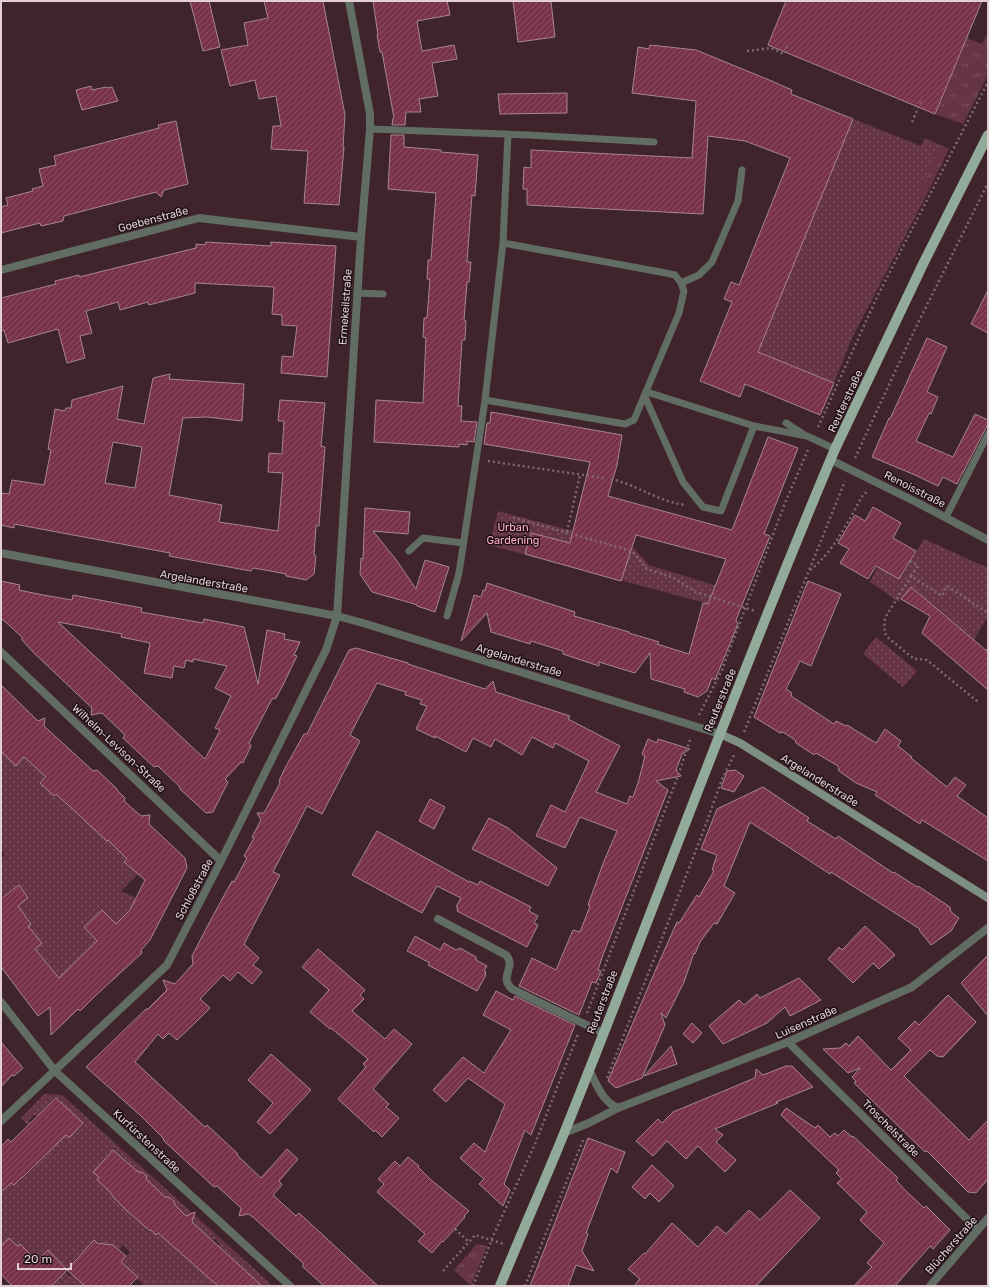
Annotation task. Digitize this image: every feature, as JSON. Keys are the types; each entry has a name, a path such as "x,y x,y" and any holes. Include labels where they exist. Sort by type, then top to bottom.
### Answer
{"main road":[{"name":"Reuterstraße","path":"500,1286 564,1133 767,615 835,449 924,262 988,135"}],"street":[{"name":"Ermekeilstraße","path":"337,616 361,237 370,129 370,114 349,1"},
{"name":"Goebenstraße","path":"1,270 199,218 361,237"},
{"name":"Renoisstraße","path":"831,460 988,540"},
{"name":"Argelanderstraße","path":"1,553 337,616 720,734 740,743 988,898"},
{"name":"Schloßstraße","path":"1,1121 167,964 221,861 326,650 337,616"},
{"name":"Wilhelm-Levison-Straße","path":"1,652 221,861"},
{"path":"438,919 506,955 509,958 510,963 506,981 512,990 603,1033"},
{"name":"Luisenstraße","path":"564,1133 589,1123 618,1108 788,1042 912,987 988,928"},
{"name":"Kurfürstenstraße","path":"1,1002 54,1071 290,1286"},
{"name":"Troschelstraße","path":"788,1042 978,1230"},
{"path":"589,1070 604,1099 611,1105 618,1108"},
{"name":"Blücherstraße","path":"930,1286 988,1218"}],"lane":[{"path":"370,129 508,134 654,142"},
{"path":"447,616 459,573 485,400 503,243 508,134"},
{"path":"681,282 699,275 712,262 738,201 742,170"},
{"path":"485,400 626,424 634,420 646,395 679,312 684,291 681,282 675,275 666,272 503,243"},
{"path":"358,293 383,294"},
{"path":"646,395 754,426 810,438"},
{"path":"646,395 683,482 703,507 721,512 754,426"},
{"path":"786,424 810,438 835,449"},
{"path":"946,518 988,434"},
{"path":"408,551 424,538 463,543"}],"path":[{"path":"747,51 771,48 784,54 787,46"},
{"path":"473,1286 535,1144 678,776 701,709 722,670 810,438 878,295 988,82"},
{"path":"912,122 921,101"},
{"path":"601,1093 661,941 722,779 740,743 850,469 914,330 988,183"},
{"path":"476,459 604,478"},
{"path":"567,532 580,475"},
{"path":"611,479 632,485 650,495 674,504 703,507"},
{"path":"809,570 829,552 863,495 878,483"},
{"path":"507,543 514,518 567,532 632,551 646,569 672,577 696,592 767,615"},
{"path":"910,562 918,566 885,618 884,627 886,636 914,659 927,660 978,702"},
{"path":"911,576 942,596 947,586 988,613"},
{"path":"525,1286 589,1123"},
{"path":"455,1229 469,1242"},
{"path":"442,1271 475,1235 516,1248"}],"green space":[{"path":"988,32 988,75 963,124 935,114 967,38 982,44"},
{"path":"853,119 921,146 925,138 940,145 917,196 924,200 852,338 834,383 758,352"},
{"path":"940,145 949,149 924,200 917,196"},
{"name":"Urban Gardening","path":"498,511 633,547 649,565 746,595 739,612 489,545"},
{"path":"924,539 988,568 988,616 974,640 912,587 899,602 870,582 879,564 902,576"},
{"path":"876,637 917,671 903,687 863,654"},
{"path":"1,745 16,765 24,757 32,765 33,764 48,774 41,783 54,796 61,789 69,806 83,820 88,815 103,820 94,829 107,841 116,831 126,847 121,853 127,859 125,862 149,863 121,891 136,898 127,914 116,924 92,919 84,927 97,941 62,975 67,980 33,975 48,964 35,949 42,943 28,926 31,923 18,906 28,898 19,885 1,898 1,858 5,855 1,849"},
{"path":"44,1094 62,1095 273,1286 262,1286 231,1258 211,1280 218,1286 142,1286 143,1284 136,1278 138,1277 121,1262 130,1252 123,1245 119,1250 113,1245 109,1249 98,1241 96,1243 93,1241 67,1270 48,1251 37,1261 20,1244 17,1246 2,1246 1,1192 11,1183 23,1178 66,1135 69,1138 83,1124 60,1102 60,1099 54,1098 53,1101 38,1116 34,1115 29,1120 30,1124 28,1125 21,1118","holes":["113,1150 137,1172 142,1172 147,1176 146,1179 165,1197 169,1197 174,1201 175,1205 156,1235 151,1230 149,1232 146,1229 150,1224 132,1214 121,1198 118,1202 110,1193 113,1190 105,1187 97,1180 99,1177 93,1172","188,1215 193,1219 192,1223 211,1240 215,1239 219,1243 199,1269 163,1238"]},
{"path":"477,1244 487,1246 471,1286 454,1270"},
{"path":"65,1272 70,1277 72,1274 99,1286 51,1286"}],"building":[{"path":"190,1 209,1 220,47 203,51"},
{"path":"264,1 323,1 345,115 339,205 304,203 308,151 271,149 273,126 281,126 276,96 259,99 255,80 230,86 221,50 248,45 244,23 268,18"},
{"path":"373,1 447,1 450,15 417,21 422,51 454,45 457,59 432,63 438,96 419,99 421,112 406,112 405,125 392,125 394,118 382,52 380,52"},
{"path":"513,1 551,1 555,37 518,42"},
{"path":"786,1 982,1 935,114 768,45"},
{"path":"650,45 696,50 774,82 792,90 791,94 853,119 758,352 834,383 820,415 745,384 740,397 700,381 732,302 724,299 731,282 739,285 790,158 745,141 708,136 703,214 527,205 527,189 523,189 524,167 531,168 531,150 692,158 696,101 632,93 638,47 649,49"},
{"path":"91,86 92,90 112,87 118,101 82,110 76,90"},
{"path":"567,93 567,113 500,114 498,94"},
{"path":"176,121 188,184 164,190 161,197 156,192 64,216 63,221 41,226 40,223 1,233 1,207 8,205 6,198 33,191 32,189 43,186 39,169 56,165 54,156 159,128 158,125"},
{"path":"391,135 404,135 404,147 478,155 475,196 472,195 467,262 471,262 469,282 467,282 464,320 466,321 465,340 462,340 458,406 462,406 461,421 477,422 474,442 467,441 467,445 459,444 459,447 374,442 376,400 423,403 426,338 423,337 424,318 427,318 430,279 427,279 428,260 431,260 436,193 388,189"},
{"path":"206,242 271,246 271,242 336,246 327,377 281,373 282,356 293,357 297,326 282,325 282,315 272,314 274,287 195,283 195,293 149,305 148,302 120,310 118,302 86,311 92,333 80,336 85,358 67,363 58,329 8,343 4,330 1,331 1,298 56,284 55,281 79,275 79,277 196,248 196,244 205,245"},
{"path":"988,290 988,333 971,324"},
{"path":"927,338 947,347 927,392 938,397 931,414 929,413 916,441 953,457 975,414 988,420 988,424 957,484 943,477 938,486 872,457"},
{"path":"170,374 169,379 244,384 242,421 207,417 183,418 169,495 222,505 219,522 278,531 283,473 268,472 269,453 282,454 284,421 278,421 280,400 325,403 321,446 325,447 319,526 316,526 314,555 316,556 314,574 306,580 265,570 253,568 251,571 169,556 170,553 14,524 14,528 1,525 1,493 9,494 12,480 44,485 51,450 48,449 55,409 65,411 66,408 71,408 72,400 123,386 117,419 144,424 153,378","holes":["113,442 142,447 135,488 105,483"]},
{"path":"491,412 622,435 617,465 608,496 732,530 768,437 798,448 764,534 770,536 736,620 738,624 715,680 712,678 707,691 698,697 684,692 685,689 651,679 650,653 635,673 599,662 599,666 563,654 563,651 531,641 530,644 491,632 487,613 461,641 474,595 481,597 483,590 485,591 487,583 575,612 574,616 629,632 659,642 657,644 689,654 703,603 708,604 726,559 636,535 621,581 525,554 531,533 570,543 590,462 484,444 487,423 490,423"},
{"path":"873,507 901,523 893,538 916,551 899,579 876,566 868,579 840,563 849,549 838,543 855,515 865,521"},
{"path":"365,508 410,512 408,534 373,531 397,561 416,589 425,560 449,567 435,612 411,603 372,592 360,574 361,558 363,559"},
{"path":"1,581 20,585 19,590 43,595 72,600 73,595 142,608 141,612 203,623 204,619 244,627 258,684 267,630 285,634 284,639 300,642 294,655 297,656 276,698 272,699 249,743 251,746 243,763 241,762 225,779 228,782 213,812 206,813 158,766 154,767 123,738 125,735 102,713 91,715 92,708 34,653 22,640 22,637 1,618","holes":["58,622 122,634 121,637 150,643 144,673 172,678 174,666 184,668 186,660 193,662 193,659 227,666 215,688 231,696 215,728 220,730 205,759"]},
{"path":"808,581 841,594 811,666 800,661 786,689 792,693 791,696 834,724 836,721 846,726 847,725 876,743 885,729 901,741 898,746 947,787 955,777 966,785 957,796 988,818 988,861 922,820 920,824 875,795 877,792 856,783 839,771 838,766 816,753 814,755 783,732 780,733 754,717"},
{"path":"911,587 988,652 988,690 922,633 930,616 901,599"},
{"path":"356,648 408,663 485,689 493,681 496,692 570,716 568,719 620,746 596,792 627,804 630,796 633,797 638,783 645,756 642,754 648,739 657,743 658,739 690,749 682,754 676,770 681,776 656,781 668,790 603,955 598,970 601,971 596,983 592,982 579,1015 519,986 532,958 556,970 573,930 580,932 604,861 617,831 580,817 565,848 536,836 551,805 565,812 589,761 555,743 553,748 532,737 522,755 495,739 491,747 473,738 466,752 435,736 435,738 416,729 427,706 420,704 422,700 405,695 406,692 377,683 350,735 360,741 322,814 307,806 273,872 280,875 244,944 259,958 253,965 262,972 252,984 238,972 230,981 223,975 200,999 210,1008 198,1020 177,1040 169,1033 163,1039 158,1034 135,1062 205,1127 207,1125 261,1178 287,1149 298,1159 279,1181 282,1185 273,1195 296,1216 299,1213 378,1286 324,1286 302,1266 304,1264 253,1217 248,1214 239,1216 241,1208 217,1186 214,1187 163,1140 164,1139 141,1116 86,1067 167,990 163,980 175,984 193,964 192,956 232,881 234,882 247,858 244,856 254,838 252,837 261,820 257,813 264,813 280,783 279,781 284,770 304,734 307,734 349,650"},
{"path":"1,685 38,721 45,718 44,726 93,771 97,770 125,798 124,801 141,816 150,815 149,824 185,858 187,868 150,940 141,950 142,953 80,1011 78,1009 51,1035 50,1007 38,1016 1,967 1,899 19,885 28,898 18,906 31,924 28,926 42,943 35,949 59,978 97,941 84,927 102,910 116,924 130,910 145,880 124,862 127,859 108,840 107,841 56,794 54,796 40,783 46,777 24,757 16,766 1,751"},
{"path":"735,770 744,776 734,792 721,788 727,771"},
{"path":"763,787 809,818 807,821 836,839 838,836 893,873 894,872 917,887 918,886 950,907 951,912 959,918 951,931 931,945 919,930 920,929 831,872 830,874 750,822 724,886 735,893 717,924 714,923 700,942 695,954 694,953 684,982 666,1018 661,1013 665,1025 642,1078 616,1088 608,1081 677,922 679,923 697,895 699,897 714,871 712,870 717,855 701,849 717,809"},
{"path":"430,799 445,807 434,829 419,821"},
{"path":"489,818 508,828 557,868 548,886 472,849"},
{"path":"377,831 469,882 478,885 480,881 531,907 529,911 538,916 534,923 538,925 527,947 457,911 458,908 456,907 461,898 437,886 422,913 352,875"},
{"path":"865,926 895,955 879,969 873,963 853,983 828,959 839,947 842,950"},
{"path":"415,936 440,950 444,943 456,950 460,948 476,957 476,960 487,966 484,971 486,972 486,975 477,991 428,965 430,963 407,951"},
{"path":"318,949 365,990 360,995 364,999 352,1011 385,1039 394,1029 412,1044 373,1089 389,1104 386,1107 399,1118 382,1137 375,1130 374,1132 338,1099 366,1067 363,1064 368,1059 310,1012 329,990 302,967"},
{"path":"988,955 988,1016 961,983"},
{"path":"799,978 821,1000 790,1016 785,1007 767,1023 723,1044 709,1026 739,1000 744,1005 757,994 760,998"},
{"path":"496,991 513,1000 515,996 575,1025 531,1135 525,1130 504,1184 510,1190 503,1206 479,1184 484,1179 460,1158 474,1143 485,1152 505,1104 468,1078 446,1102 433,1090 463,1057 484,1073 511,1030 483,1015"},
{"path":"948,995 976,1022 943,1057 937,1056 930,1050 904,1076 969,1140 988,1120 988,1179 976,1193 968,1192 927,1151 925,1152 854,1083 856,1081 852,1077 860,1068 848,1073 823,1049 840,1048 846,1043 849,1046 858,1036 891,1070 911,1050 898,1038 915,1021 919,1025"},
{"path":"692,1023 702,1033 693,1043 683,1034"},
{"path":"1,1042 23,1068 14,1076 12,1075 1,1087"},
{"path":"671,1046 677,1064 644,1076"},
{"path":"271,1054 311,1090 270,1134 257,1122 273,1103 248,1080"},
{"path":"786,1066 792,1066 813,1087 715,1129 723,1135 716,1142 736,1160 725,1172 698,1146 686,1159 667,1141 653,1156 636,1141 658,1119 662,1123 673,1112 755,1078 756,1069 763,1075"},
{"path":"56,1098 83,1123 69,1138 66,1135 14,1185 11,1183 1,1192 1,1147 8,1139 11,1142"},
{"path":"786,1108 815,1128 818,1125 830,1137 835,1133 838,1136 844,1130 852,1137 853,1136 898,1178 896,1180 905,1190 924,1208 926,1206 950,1230 933,1249 930,1246 895,1286 854,1286 872,1267 867,1263 884,1243 860,1220 867,1212 837,1183 842,1179 836,1173 839,1170 781,1115"},
{"path":"588,1138 625,1152 617,1173 611,1168 586,1233 588,1234 582,1251 594,1271 576,1265 568,1286 530,1286"},
{"path":"113,1150 138,1172 142,1172 147,1176 146,1179 165,1197 169,1197 174,1201 175,1205 186,1216 195,1212 192,1222 262,1286 218,1286 158,1233 156,1235 151,1230 150,1231 125,1209 97,1180 99,1177 93,1172"},
{"path":"408,1157 419,1166 418,1167 430,1179 469,1211 432,1253 418,1241 425,1234 377,1192 384,1184 378,1179 395,1161 400,1166"},
{"path":"652,1165 674,1186 659,1202 650,1193 645,1199 632,1187"},
{"path":"790,1190 820,1218 756,1286 634,1286 640,1279 628,1269 644,1253 645,1254 672,1223 698,1247 717,1226 726,1234 749,1210 760,1220"},
{"path":"9,1238 17,1246 20,1244 37,1261 48,1250 67,1270 51,1286 12,1286 1,1274 1,1246"},
{"path":"94,1240 97,1243 113,1245 126,1256 121,1262 138,1277 129,1286 85,1286 67,1270"}]}
